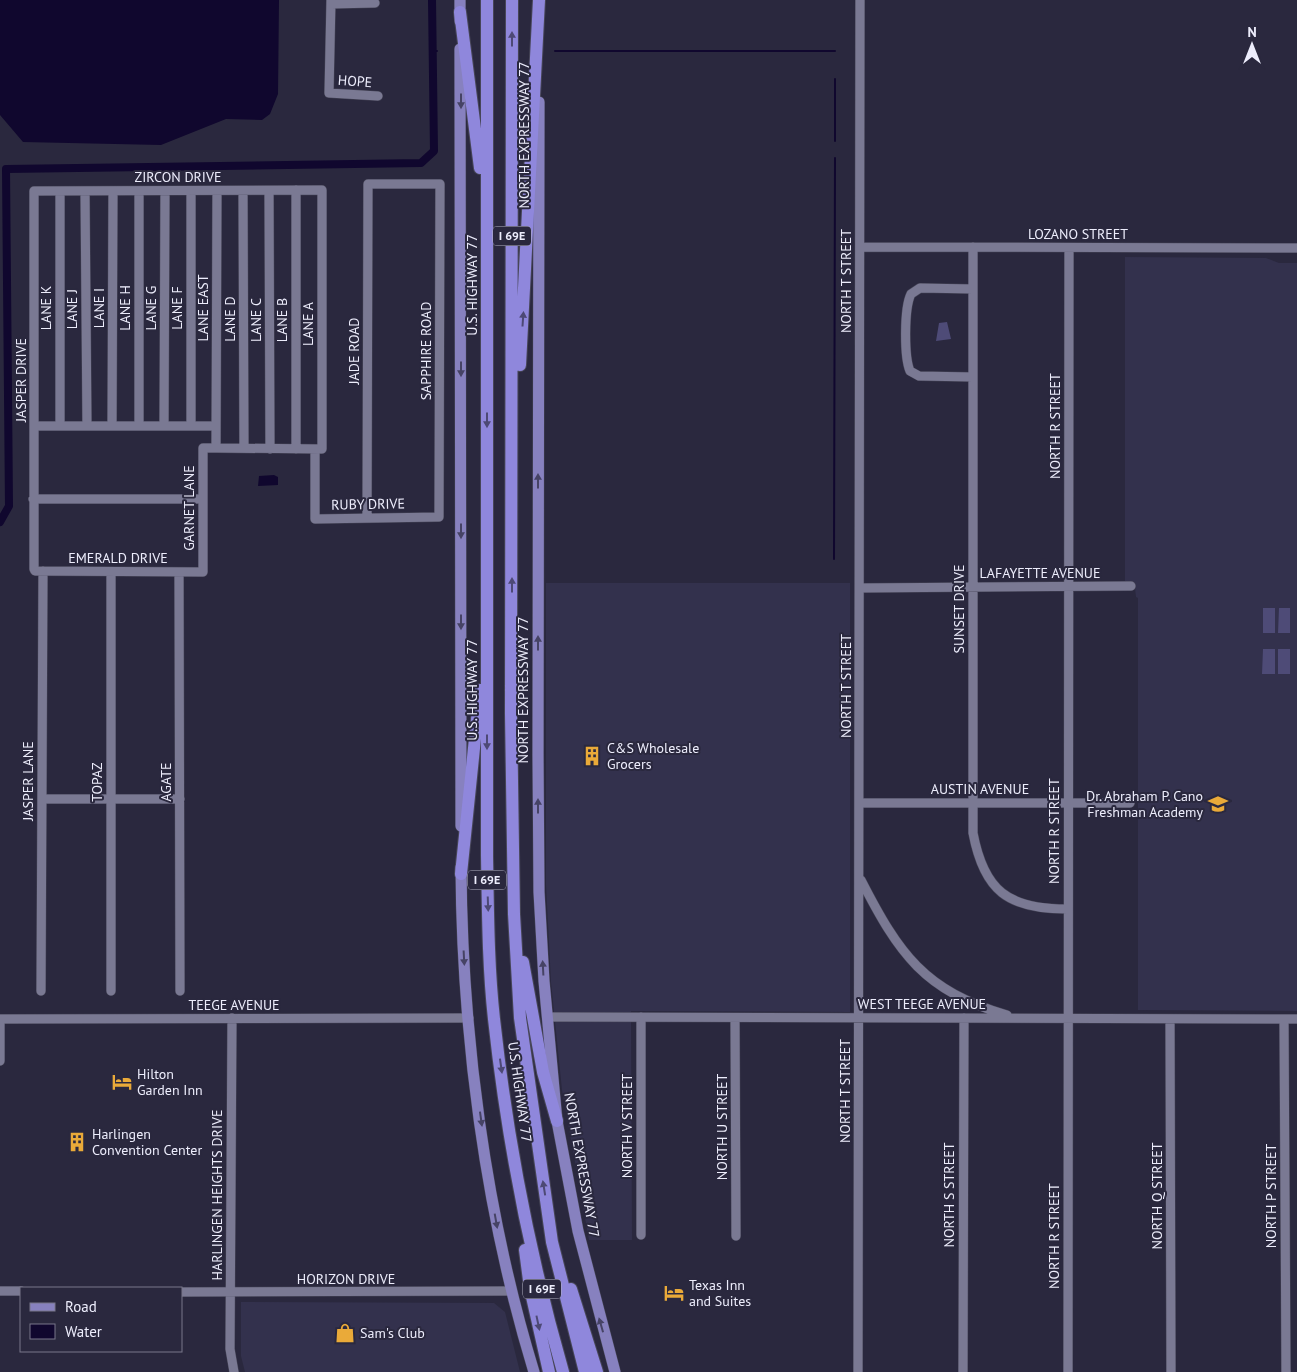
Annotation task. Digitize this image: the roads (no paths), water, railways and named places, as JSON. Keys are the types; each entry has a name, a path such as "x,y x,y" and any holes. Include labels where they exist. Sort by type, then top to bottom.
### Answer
{"highway":[{"name":"U.S. HIGHWAY 77","path":"487,0 489,935 494,1018 522,1205 563,1372"},
{"name":"U.S. HIGHWAY 77","path":"512,0 514,914 520,1018 531,1107 552,1242 585,1372"},
{"path":"512,472 526,276 539,0"},
{"path":"460,6 479,157 487,302"},
{"path":"461,874 480,688 487,553"},
{"path":"514,914 542,1072 557,1121"},
{"path":"522,1205 530,1288 549,1372"},
{"path":"548,1213 556,1228 572,1291 597,1372"}],"main road":[{"name":"NORTH EXPRESSWAY 77","path":"539,0 539,881 547,1017 557,1121 578,1231 615,1372"},
{"path":"460,6 461,874 464,969 468,1018 491,1188 511,1291 534,1372"}],"street":[{"name":"NORTH T STREET","path":"858,1372 860,0"},
{"path":"331,2 375,3"},
{"name":"HOPE","path":"331,2 329,93 378,96"},
{"name":"JADE ROAD","path":"368,518 368,184 440,184"},
{"name":"SAPPHIRE ROAD","path":"439,517 440,184"},
{"name":"LANE EAST","path":"216,426 218,190"},
{"name":"LANE D","path":"243,190 244,448"},
{"name":"LANE C","path":"269,190 270,448"},
{"name":"LANE B","path":"296,190 296,449"},
{"name":"ZIRCON DRIVE","path":"34,191 322,190"},
{"name":"LANE A","path":"315,449 322,449 322,190"},
{"name":"JASPER DRIVE","path":"34,191 35,426 33,499 38,570"},
{"name":"LANE K","path":"60,191 60,426"},
{"name":"LANE J","path":"85,191 87,426"},
{"name":"LANE I","path":"112,426 113,191"},
{"name":"LANE H","path":"138,426 139,191"},
{"name":"LANE G","path":"164,426 165,191"},
{"name":"LANE F","path":"190,426 191,191"},
{"name":"LOZANO STREET","path":"860,247 1297,248"},
{"name":"SUNSET DRIVE","path":"973,247 973,833 977,855 988,879 994,886 1008,897 1024,904 1040,908 1067,909"},
{"name":"NORTH R STREET","path":"1068,1372 1069,248"},
{"path":"973,289 920,288 911,294 907,307 906,360 910,371 920,376 973,377"},
{"path":"35,426 216,426 216,448 315,449"},
{"name":"GARNET LANE","path":"203,572 203,448 216,448"},
{"name":"RUBY DRIVE","path":"315,449 315,519 439,517"},
{"path":"33,499 203,499"},
{"name":"EMERALD DRIVE","path":"38,570 203,572"},
{"name":"JASPER LANE","path":"38,570 42,799 41,991"},
{"name":"TOPAZ","path":"111,572 111,991"},
{"name":"AGATE","path":"179,572 180,992"},
{"name":"LAFAYETTE AVENUE","path":"860,588 1131,586"},
{"path":"42,799 180,799"},
{"name":"AUSTIN AVENUE","path":"859,803 1130,803"},
{"path":"859,877 886,927 905,955 924,974 958,997 982,1008 1019,1018"},
{"name":"WEST TEEGE AVENUE","path":"547,1017 1297,1019"},
{"name":"NORTH V STREET","path":"640,1235 641,1017"},
{"name":"HARLINGEN HEIGHTS DRIVE","path":"232,1018 230,1349 234,1372"},
{"name":"TEEGE AVENUE","path":"0,1019 468,1018"},
{"name":"NORTH U STREET","path":"735,1018 736,1236"},
{"name":"NORTH S STREET","path":"963,1372 964,1018"},
{"path":"0,1019 0,1061"},
{"name":"NORTH Q STREET","path":"1170,1019 1171,1372"},
{"name":"NORTH P STREET","path":"1284,1019 1286,1372"},
{"path":"0,1291 20,1291"},
{"name":"HORIZON DRIVE","path":"182,1292 511,1291"}],"water":[{"path":"0,0 279,0 278,94 270,114 262,120 226,119 161,145 23,142 0,115"},
{"path":"274,475 278,477 278,485 258,486 259,476"}],"waterway":[{"path":"0,522 9,506 6,169 421,163 434,151 432,0"},
{"path":"555,51 835,51"},
{"path":"835,79 835,141"},
{"path":"834,559 835,158"}],"place":[{"name":"C&S Wholesale Grocers","path":"592,756"},
{"name":"Dr. Abraham P. Cano Freshman Academy","path":"1218,804"},
{"name":"Hilton Garden Inn","path":"122,1082"},
{"name":"Harlingen Convention Center","path":"77,1142"},
{"name":"Texas Inn and Suites","path":"674,1293"},
{"name":"Sam's Club","path":"345,1333"}]}
